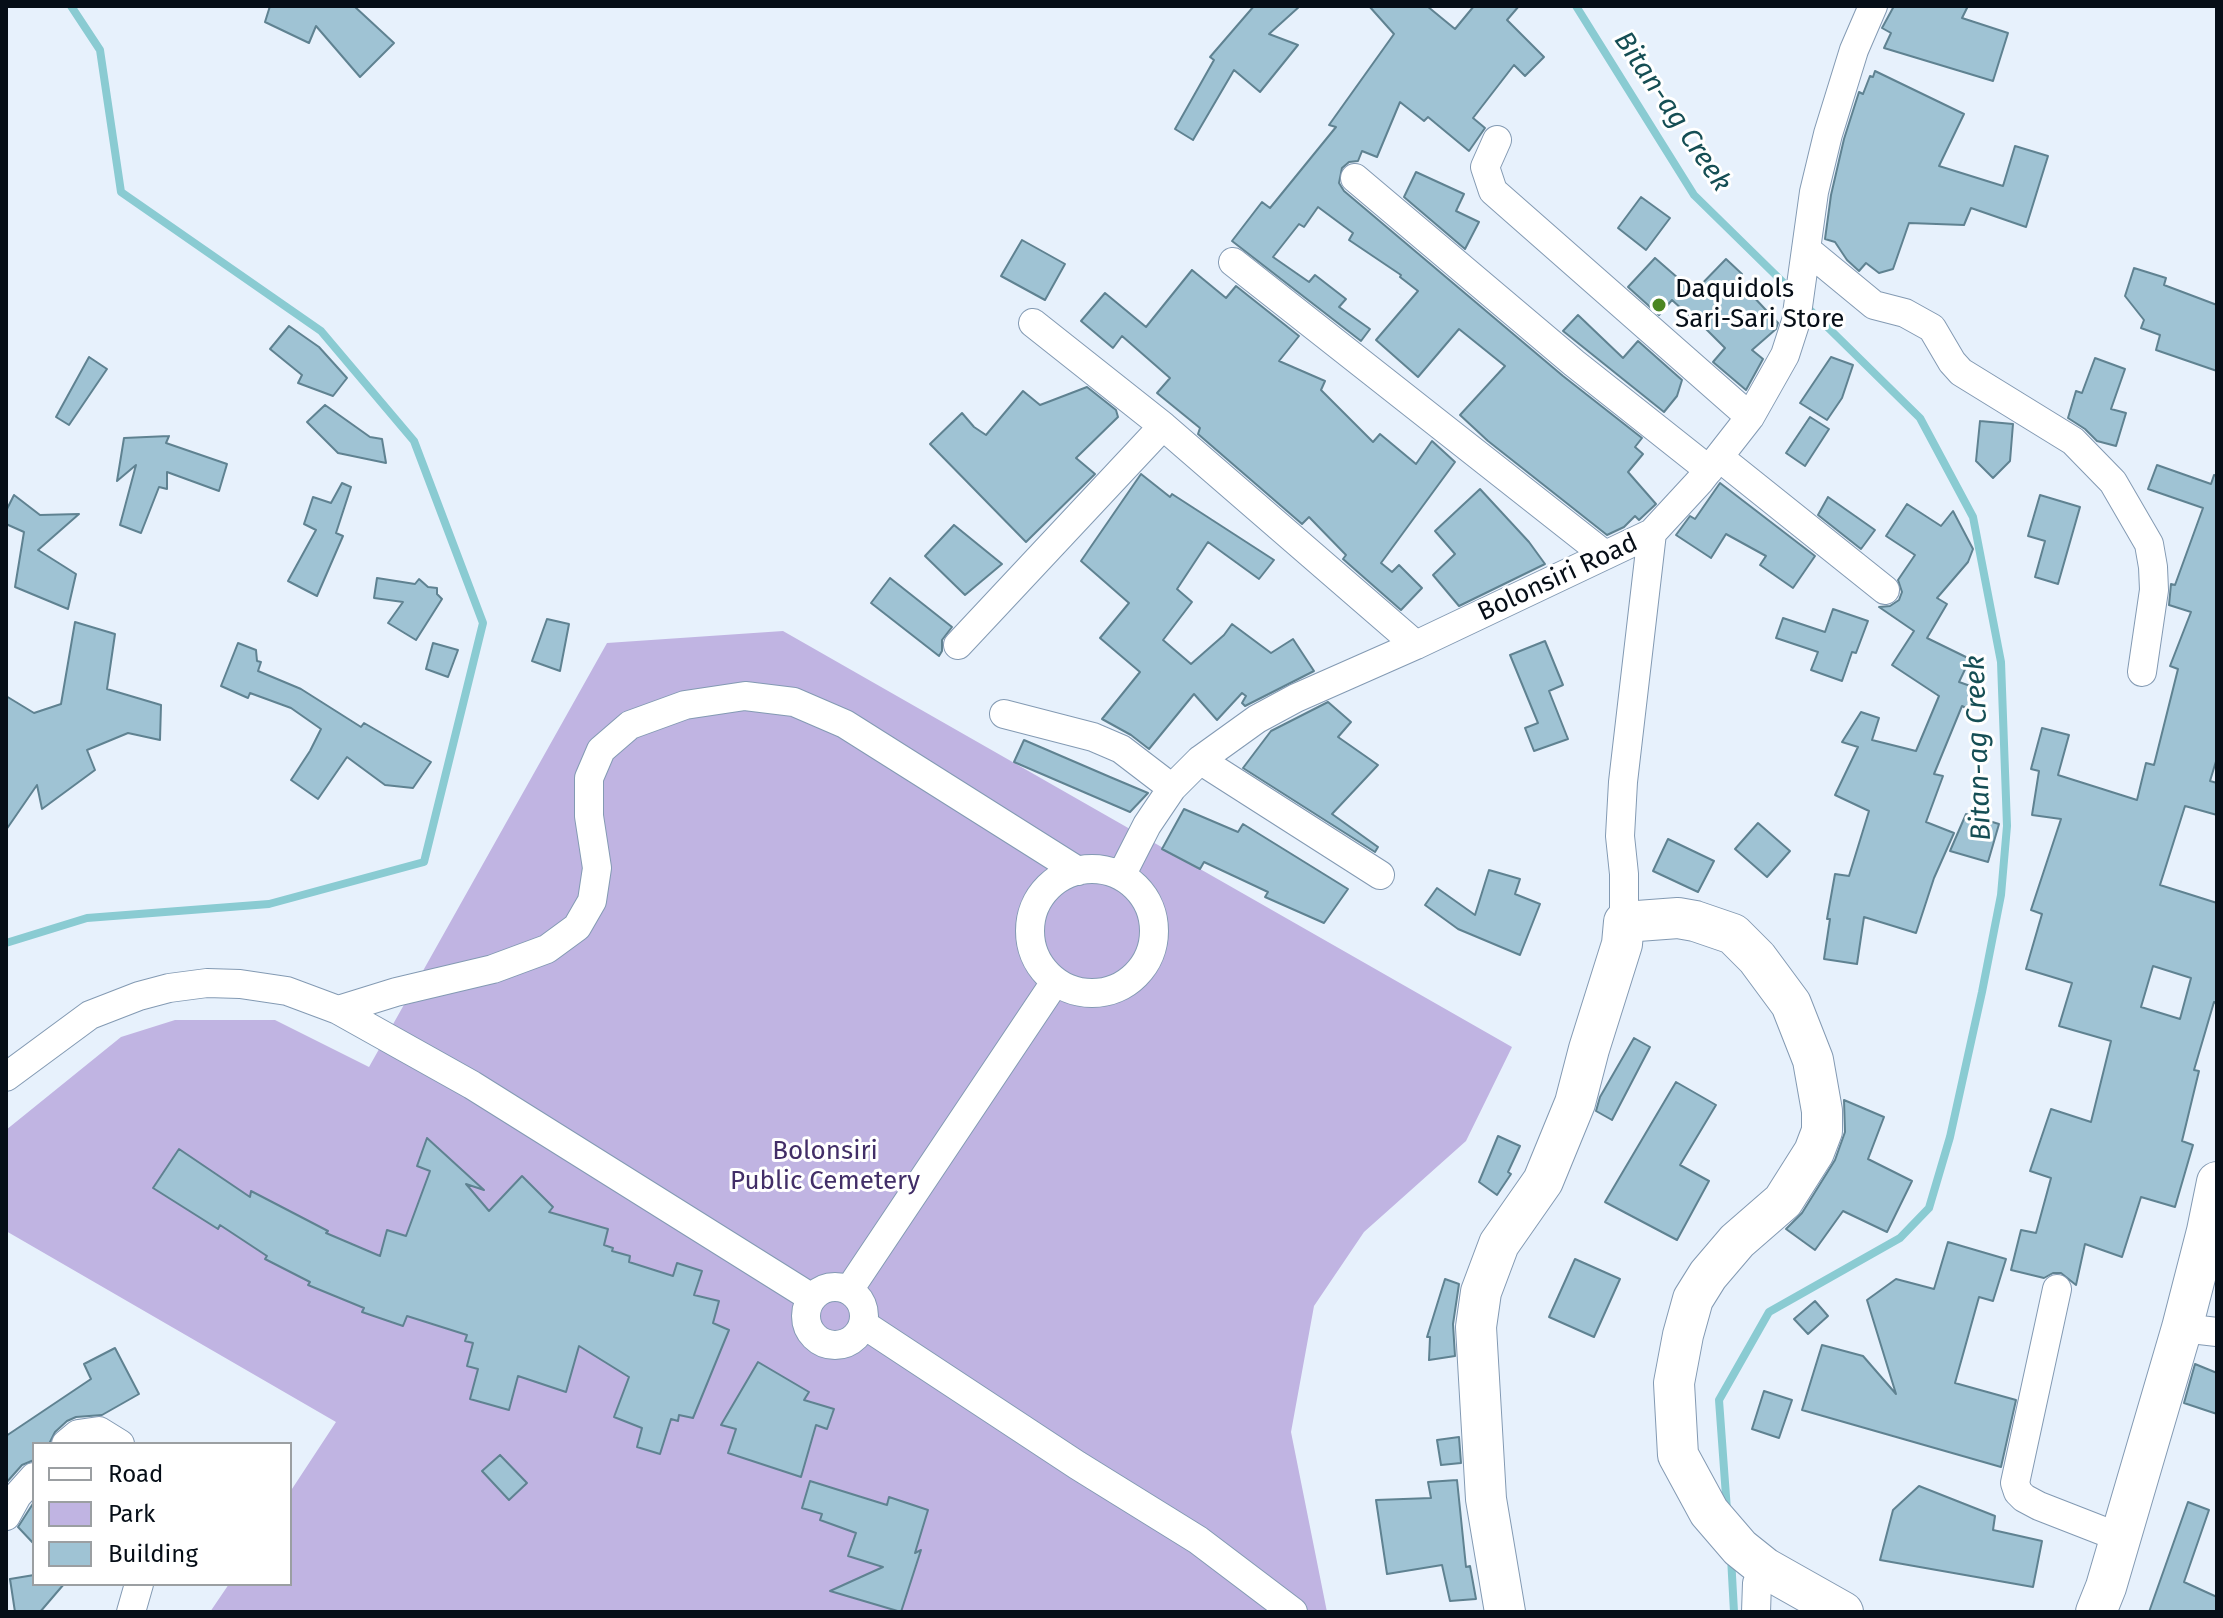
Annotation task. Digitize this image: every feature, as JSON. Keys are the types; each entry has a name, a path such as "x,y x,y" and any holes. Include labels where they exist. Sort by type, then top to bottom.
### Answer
{"main road":[{"path":"1505,1612 1486,1499 1476,1327 1481,1292 1499,1244 1543,1181 1575,1103 1622,944 1624,922 1678,918 1733,934 1757,958 1791,1004 1813,1060 1821,1096 1822,1131 1807,1165 1783,1201 1737,1241 1708,1275 1693,1299 1674,1383 1678,1455 1703,1503 1743,1549 1843,1612"},
{"path":"2096,1612 2199,1330 2207,1231 2217,1182"}],"street":[{"name":"Bolonsiri Road","path":"1121,876 1147,825 1172,788 1200,760 1257,719 1652,533 1714,464 1750,417 1785,355 1796,321 1814,192 1828,134 1854,50 1873,6"},
{"path":"1497,140 1485,167 1493,191 1750,417"},
{"path":"1355,178 1574,363 1885,590"},
{"path":"1804,259 1874,305 1905,313 1932,328 1961,372 2073,441 2113,482 2149,544 2153,567 2154,590 2142,672"},
{"path":"1233,262 1605,555"},
{"path":"1033,323 1163,426 1416,645"},
{"path":"958,645 1163,426"},
{"path":"1624,922 1620,836 1623,782 1652,533"},
{"path":"338,1010 396,992 493,969 547,949 577,927 592,901 597,868 589,816 589,778 601,750 630,725 685,705 745,696 794,702 832,718 1078,871"},
{"path":"1004,714 1093,737 1121,749 1172,788"},
{"path":"1200,760 1380,875"},
{"path":"1095,869 1121,876 1141,894 1150,909 1154,935 1147,961 1130,980 1106,992 1071,990 1055,982 1034,954 1030,936 1031,919 1037,902 1047,888 1061,877 1078,871 1095,869"},
{"path":"849,1290 1055,982"},
{"path":"6,1077 90,1015 139,996 207,983 287,991 338,1010 472,1085 812,1298"},
{"path":"829,1287 849,1290 862,1304 863,1324 851,1340 832,1344 821,1342 808,1327 806,1317 812,1298 829,1287"},
{"path":"2057,1289 2015,1483 2024,1498 2039,1506 2121,1538"},
{"path":"863,1324 1077,1465 1198,1540 1293,1612"},
{"path":"68,1442 78,1434 99,1431 117,1442"},
{"path":"6,1516 17,1496 32,1479"},
{"path":"1743,1549 1757,1583 1756,1612"},
{"path":"131,1612 138,1586"}],"green space":[{"name":"Bolonsiri Public Cemetery","path":"783,631 1512,1047 1466,1141 1364,1232 1314,1306 1291,1432 1327,1612 210,1612 228,1586 292,1586 292,1489 336,1422 6,1231 6,1130 121,1037 175,1020 275,1020 369,1067 607,643"}],"building":[{"path":"270,6 354,6 394,43 360,77 316,26 309,43 265,22"},
{"path":"1254,6 1300,6 1269,34 1298,45 1260,92 1234,70 1193,140 1175,129 1214,60 1210,57"},
{"path":"1369,6 1427,6 1455,29 1474,6 1519,6 1507,20 1544,57 1525,76 1514,65 1473,118 1485,128 1469,151 1428,117 1424,121 1400,102 1377,157 1362,151 1358,161 1349,162 1342,168 1339,183 1344,191 1563,376 1642,438 1635,447 1643,454 1628,472 1656,504 1639,520 1635,516 1624,527 1607,535 1488,441 1460,415 1505,366 1459,329 1418,377 1376,340 1418,291 1401,275 1349,240 1353,233 1318,207 1304,227 1299,224 1273,257 1309,282 1315,275 1346,299 1339,307 1370,329 1361,341 1232,241 1262,202 1270,208 1336,127 1329,125 1394,34"},
{"path":"1894,6 1968,6 1962,18 2008,33 1993,81 1884,48 1891,33 1882,28"},
{"path":"1875,71 1964,114 1939,166 2003,186 2015,146 2048,156 2026,227 1971,208 1964,225 1909,223 1893,269 1879,273 1866,263 1859,271 1835,242 1825,239 1844,139 1859,92 1863,94"},
{"path":"1416,172 1464,194 1456,211 1479,222 1465,249 1404,197"},
{"path":"1641,197 1670,218 1646,250 1618,228"},
{"path":"1022,240 1065,264 1045,300 1001,276"},
{"path":"1655,258 1694,292 1726,259 1742,274 1737,279 1778,323 1776,329 1752,350 1763,359 1746,390 1713,362 1725,348 1697,320 1672,300 1659,315 1628,287"},
{"path":"2134,268 2166,278 2164,285 2217,305 2217,371 2156,350 2160,335 2141,328 2144,320 2125,296"},
{"path":"1192,270 1226,298 1236,286 1299,336 1279,361 1325,381 1321,390 1373,442 1380,434 1416,464 1432,441 1455,462 1381,563 1392,572 1399,565 1422,588 1401,610 1343,559 1346,555 1309,517 1302,524 1198,434 1200,428 1157,393 1170,378 1122,336 1113,348 1081,321 1105,293 1146,327"},
{"path":"1578,315 1623,358 1638,341 1682,380 1677,396 1664,412 1563,331"},
{"path":"289,326 319,347 347,378 333,396 298,383 302,375 270,349"},
{"path":"89,357 107,369 69,425 56,417"},
{"path":"1831,357 1853,365 1842,398 1827,420 1800,403"},
{"path":"2095,358 2125,369 2111,409 2126,413 2116,446 2097,441 2068,418 2076,391 2082,393"},
{"path":"1087,387 1116,410 1118,417 1076,458 1095,474 1026,542 930,444 962,413 986,435 1023,391 1040,405"},
{"path":"325,405 370,437 382,439 386,463 338,453 307,422"},
{"path":"1810,417 1829,429 1805,466 1786,453"},
{"path":"1980,421 2013,424 2010,461 1993,478 1976,461"},
{"path":"169,436 166,443 227,464 219,491 167,472 167,489 159,487 141,533 120,525 136,465 117,481 124,438"},
{"path":"2157,465 2211,484 2214,475 2217,476 2217,758 2210,781 2217,783 2217,815 2185,806 2160,885 2217,903 2217,1003 2214,1002 2194,1070 2199,1071 2182,1141 2193,1145 2175,1207 2141,1197 2122,1257 2085,1244 2076,1285 2061,1273 2044,1278 2011,1270 2021,1230 2036,1233 2051,1178 2030,1171 2051,1109 2091,1122 2111,1041 2059,1026 2072,983 2026,969 2042,914 2031,910 2061,819 2032,815 2039,771 2031,769 2042,728 2069,735 2058,775 2137,800 2146,763 2154,765 2178,669 2170,666 2191,612 2169,605 2171,584 2175,585 2203,508 2148,489","holes":["2153,966 2191,978 2180,1019 2141,1007"]},
{"path":"1141,474 1170,497 1172,494 1274,560 1259,579 1208,542 1177,589 1192,602 1163,640 1191,664 1232,624 1271,653 1293,639 1314,671 1245,706 1242,703 1246,696 1242,693 1217,720 1194,694 1149,749 1102,719 1140,672 1100,638 1129,603 1081,561"},
{"path":"342,483 351,487 336,533 343,536 317,596 288,581 316,530 304,524 313,497 331,503"},
{"path":"1720,483 1815,556 1793,588 1760,565 1766,556 1726,534 1711,558 1676,535 1690,516 1695,519"},
{"path":"1480,489 1545,564 1459,606 1433,575 1455,554 1435,531"},
{"path":"14,495 40,515 79,514 38,550 76,574 68,609 15,587 24,532 6,524 6,511"},
{"path":"2040,495 2080,507 2058,584 2035,577 2045,541 2028,536"},
{"path":"1828,497 1875,530 1861,549 1818,515"},
{"path":"1907,504 1941,526 1953,511 1973,549 1968,562 1937,598 1947,604 1927,638 1970,659 1959,682 1976,688 1968,709 1962,706 1934,774 1943,776 1926,822 1954,833 1934,878 1916,933 1864,917 1857,964 1824,959 1835,874 1849,876 1869,811 1835,795 1858,747 1842,742 1861,712 1879,718 1872,740 1916,751 1939,696 1892,665 1914,631 1879,607 1890,606 1899,600 1902,592 1898,580 1915,555 1886,536"},
{"path":"954,525 1002,564 965,595 925,556"},
{"path":"377,578 415,584 419,579 428,587 437,588 437,594 442,599 416,640 388,623 403,602 374,598"},
{"path":"890,578 952,627 942,640 939,656 871,603"},
{"path":"1833,609 1868,621 1842,681 1811,670 1818,652 1776,638 1783,618 1825,632"},
{"path":"547,619 569,624 560,671 532,661"},
{"path":"75,622 115,634 107,689 161,705 160,740 128,733 87,750 95,770 42,809 37,785 6,830 6,696 34,713 61,704"},
{"path":"1545,641 1563,685 1549,691 1568,739 1534,751 1525,728 1538,723 1510,655"},
{"path":"238,643 256,650 257,661 261,662 258,671 301,689 361,727 364,723 431,762 413,788 385,785 347,757 318,799 291,780 321,729 291,708 250,693 248,698 221,686"},
{"path":"433,643 458,650 448,677 426,669"},
{"path":"1328,702 1351,722 1338,737 1378,765 1332,814 1378,847 1375,852 1243,768 1271,731"},
{"path":"1024,740 1148,793 1130,812 1014,762"},
{"path":"1184,809 1238,832 1243,824 1348,889 1324,923 1265,897 1268,892 1204,862 1200,869 1162,849"},
{"path":"1966,814 1999,824 1988,862 1950,851"},
{"path":"1758,823 1790,851 1767,877 1735,849"},
{"path":"1668,839 1714,861 1698,892 1653,871"},
{"path":"1489,870 1520,879 1515,894 1540,904 1520,955 1458,929 1425,905 1437,888 1475,915"},
{"path":"1634,1038 1650,1047 1612,1120 1596,1111 1600,1097"},
{"path":"1676,1082 1716,1105 1680,1165 1709,1181 1677,1240 1605,1202"},
{"path":"1844,1100 1884,1117 1868,1159 1912,1181 1887,1232 1843,1211 1815,1250 1786,1229 1802,1213 1835,1160 1845,1132"},
{"path":"1498,1136 1520,1146 1508,1172 1511,1174 1497,1195 1479,1182"},
{"path":"427,1138 484,1190 466,1184 489,1211 522,1176 553,1207 549,1212 608,1229 604,1245 613,1248 612,1251 630,1256 629,1262 673,1276 677,1263 702,1271 694,1295 719,1301 713,1323 729,1330 693,1418 679,1415 678,1421 671,1419 660,1454 637,1447 642,1428 614,1417 629,1377 579,1346 566,1392 518,1376 509,1410 470,1399 478,1369 467,1366 473,1343 465,1341 467,1335 407,1316 403,1326 362,1312 364,1308 308,1285 310,1282 265,1259 267,1256 220,1225 218,1229 153,1188 179,1149 250,1197 251,1191 328,1231 326,1233 380,1256 387,1230 406,1236 430,1171 417,1166"},
{"path":"1948,1242 2006,1259 1993,1301 1979,1297 1955,1383 2016,1400 2001,1467 1802,1410 1822,1345 1863,1356 1896,1394 1867,1300 1896,1279 1934,1289"},
{"path":"1575,1259 1620,1279 1594,1337 1549,1317"},
{"path":"1445,1279 1459,1284 1453,1324 1455,1356 1429,1360 1430,1337 1427,1337"},
{"path":"1815,1301 1828,1316 1808,1334 1794,1319"},
{"path":"115,1348 139,1394 102,1415 76,1417 67,1421 55,1432 50,1442 32,1442 32,1461 22,1465 6,1483 6,1436 91,1379 84,1364"},
{"path":"758,1362 809,1392 804,1400 834,1409 827,1429 816,1425 801,1477 728,1453 736,1429 721,1425"},
{"path":"2195,1364 2217,1373 2217,1414 2184,1403"},
{"path":"1764,1391 1792,1400 1779,1438 1752,1429"},
{"path":"1459,1437 1461,1463 1441,1465 1437,1440"},
{"path":"500,1455 527,1483 509,1500 482,1471"},
{"path":"1457,1480 1466,1567 1470,1566 1476,1599 1450,1601 1442,1565 1387,1574 1376,1500 1431,1498 1428,1482"},
{"path":"810,1481 887,1505 889,1497 928,1510 915,1553 921,1550 901,1612 830,1591 883,1567 848,1556 856,1533 820,1520 822,1514 802,1508"},
{"path":"1919,1486 1995,1516 1993,1530 2042,1541 2033,1587 1880,1560 1893,1510"},
{"path":"2188,1502 2209,1510 2184,1582 2217,1597 2217,1612 2149,1612"},
{"path":"32,1505 32,1542 18,1527"},
{"path":"32,1575 32,1586 62,1586 40,1612 15,1612 10,1579"}],"waterway":[{"path":"6,943 87,918 269,904 424,862 483,623 414,441 321,331 121,192 100,50 71,6"},
{"name":"Bitan-ag Creek","path":"1576,6 1694,195 1794,293"},
{"name":"Bitan-ag Creek","path":"1727,1510 1719,1400 1769,1312 1900,1238 1929,1208 1950,1137 1982,992 2001,895 2007,826 2001,662 1973,517 1920,418 1806,306"},
{"name":"Bitan-ag Creek","path":"1731,1557 1734,1612"}],"place":[{"name":"Daquidols Sari-Sari Store","path":"1659,305"}]}
